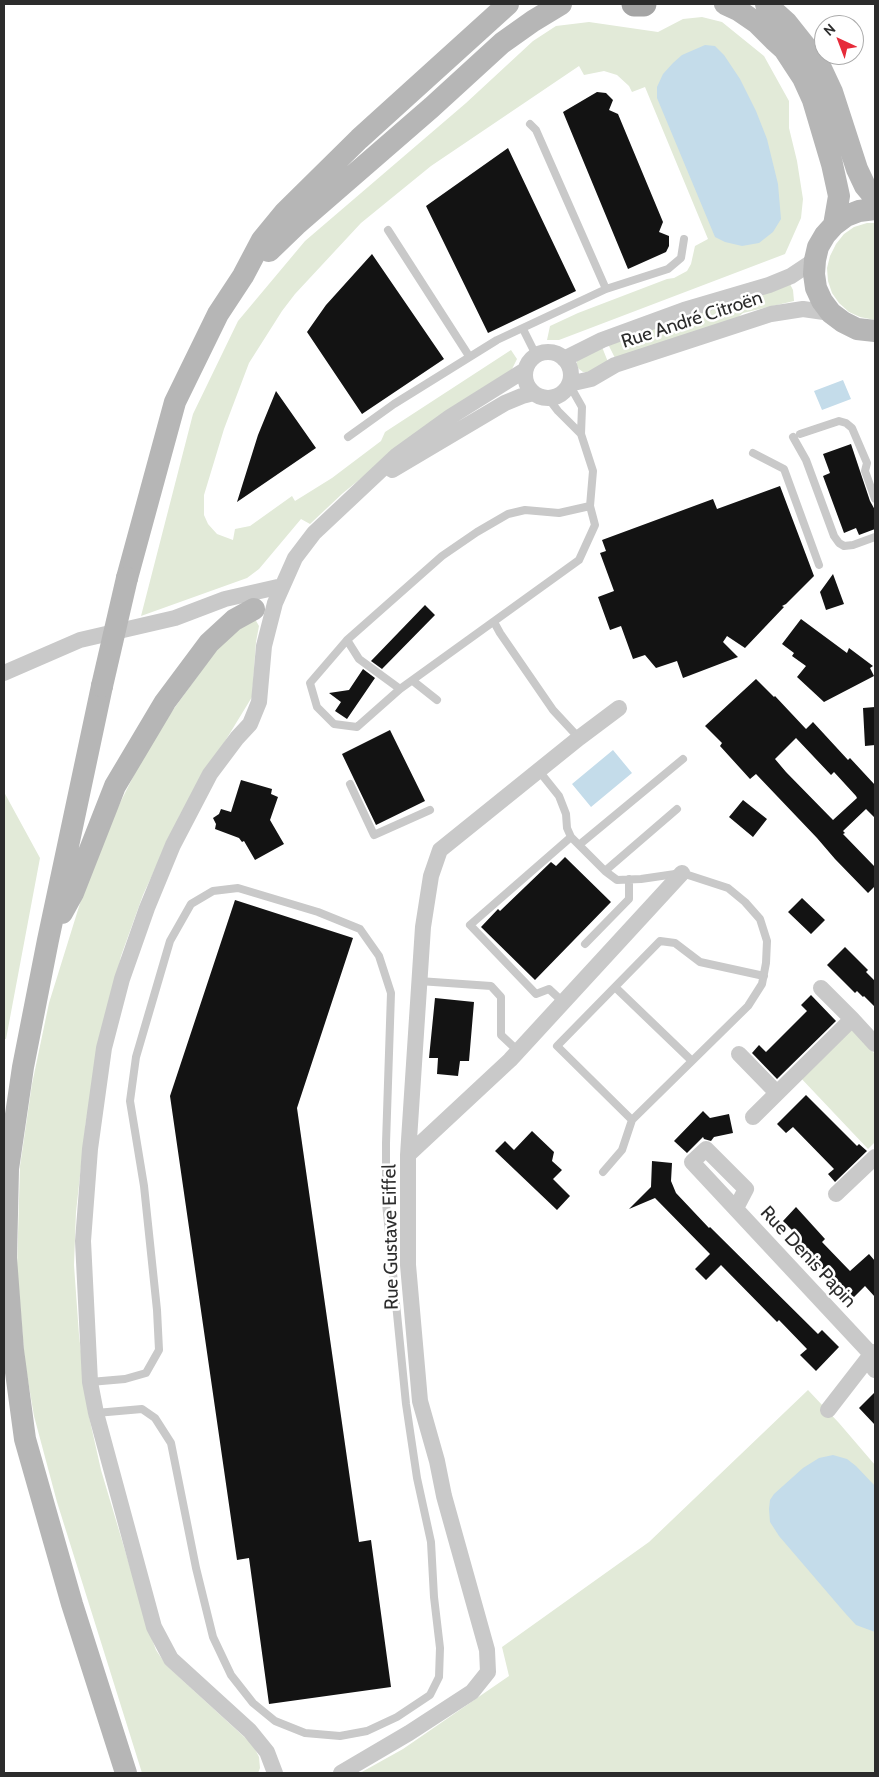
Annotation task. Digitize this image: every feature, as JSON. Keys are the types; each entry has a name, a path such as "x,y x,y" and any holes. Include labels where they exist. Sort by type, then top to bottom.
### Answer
{"main road":[{"path":"126,1773 72,1604 25,1439 13,1350 6,1258 8,1169 23,1067 102,686 152,479 175,402 218,314 243,276 262,240 285,212 359,139 508,4"},
{"path":"243,276 296,225 432,108 502,43 561,4"},
{"path":"634,4 644,4"},
{"path":"725,4 738,10 763,29 784,49 803,78 813,100 832,164 839,196 834,225"},
{"path":"766,4 787,23 818,62 832,92 856,169 865,186 875,198"},
{"path":"874,333 857,329 830,313 816,288 814,274 818,247 834,225 846,216 859,211 875,209"},
{"path":"48,940 73,893 115,786 165,702 209,644 234,620 265,606"}],"street":[{"name":"Rue André Citroën","path":"564,359 602,340 666,317 769,285 791,276 815,260"},
{"name":"Rue André Citroën","path":"569,384 591,379 615,365 771,314 803,309 830,313"},
{"path":"275,1773 267,1752 250,1730 171,1659 154,1626 96,1413 90,1382 83,1241 90,1149 104,1048 122,979 147,908 173,845 210,774 250,724 259,702 265,606 282,586 296,558 314,533 404,450 450,417 525,370 531,359 536,355 551,352 558,354 564,359 570,370 569,384 560,394 522,396 504,403 361,490"},
{"path":"525,370 526,383 541,396"},
{"path":"4,673 80,640 175,618 225,599 282,586"},
{"path":"225,599 249,605 265,606"},
{"path":"408,1155 425,910 430,876 440,850 619,708"},
{"name":"Rue Gustave Eiffel","path":"341,1773 409,1733 472,1692 488,1672 487,1650 444,1496 437,1461 420,1401 408,1265 408,1155 518,1051 682,873"},
{"path":"821,988 875,1044"},
{"path":"754,1117 852,1018"},
{"path":"739,1054 777,1093"},
{"path":"836,1194 875,1157"},
{"name":"Rue Denis Papin","path":"736,1208 874,1358"},
{"path":"828,1410 874,1358"}],"lane":[{"path":"530,124 536,130 606,290"},
{"path":"388,230 469,356"},
{"path":"348,437 394,404 497,340 606,290 668,269 681,258 684,239"},
{"path":"523,329 536,355"},
{"path":"569,384 582,407 580,434 593,472 590,506 595,525 579,560 400,689 357,727 334,724 317,708 310,683 347,640 442,556 508,514 525,510 559,513 590,506"},
{"path":"541,396 580,434"},
{"path":"875,499 864,471 867,464 852,428 846,423 839,421 797,435 834,536 839,543 844,546 853,545 875,537"},
{"path":"753,452 784,469 819,565"},
{"path":"494,622 553,710 579,738"},
{"path":"347,640 359,659 400,689"},
{"path":"413,681 437,700"},
{"path":"579,845 683,759"},
{"path":"539,771 559,796 566,814 567,828 571,838 617,880 682,873 728,888 745,902 760,919 767,941 762,984 748,1006 632,1120 622,1150 603,1172"},
{"path":"350,784 374,835 430,810"},
{"path":"605,871 677,809"},
{"path":"563,1002 549,989 536,994 470,925 571,838"},
{"path":"585,944 628,899 628,879"},
{"path":"90,1382 125,1379 146,1373 159,1350 144,1186 130,1102 136,1058 170,941 191,904 213,891 238,888 318,912 360,930 379,956 390,993 386,1203 406,1404 417,1478 431,1542 434,1597 440,1648 439,1677 430,1695 397,1718 367,1731 340,1736 305,1733 275,1722 253,1703 231,1675 214,1637 196,1568 172,1443 155,1418 142,1409 96,1413"},
{"path":"632,1120 557,1046 660,941 675,944 700,962 764,976"},
{"path":"419,981 491,986 502,997 501,1035 518,1051"},
{"path":"615,986 692,1061"}],"green space":[{"path":"702,17 722,22 764,56 789,101 789,128 803,199 801,218 785,254 559,340 547,340 550,326 578,313 674,278 687,271 691,264 695,246 708,239 645,87 632,92 629,86 617,75 604,71 584,75 579,66 431,166 361,223 295,294 249,363 224,429 204,495 204,515 208,524 217,534 233,540 235,529 250,526 292,496 295,501 332,478 381,441 385,432 511,350 517,359 510,373 412,437 343,493 310,524 301,519 259,569 247,578 141,616 193,414 238,321 305,241 466,103 533,41 556,26 589,22 658,32 683,19"},
{"path":"875,223 875,320 860,317 849,312 832,293 828,281 827,268 836,244 844,234 854,227"},
{"path":"790,284 793,290 794,301 743,313 731,323 615,358 608,344 655,326"},
{"path":"602,347 608,362 590,372 583,372 579,369 577,361"},
{"path":"255,619 259,626 252,697 180,815 143,895 121,956 86,1121 76,1212 74,1265 79,1335 88,1412 101,1470 149,1631 156,1650 166,1665 253,1745 259,1757 260,1768 258,1773 142,1773 57,1502 34,1416 25,1363 17,1268 20,1166 32,1084 49,1003 86,884 112,819 152,739 220,645 242,624"},
{"path":"4,792 40,858 6,1039 4,1039"},
{"path":"848,1026 875,1054 875,1142 868,1149 798,1075"},
{"path":"808,1390 875,1465 875,1773 360,1773 403,1749 509,1676 502,1647 649,1542"}],"water":[{"path":"705,45 715,46 724,55 740,79 767,139 778,184 781,219 773,232 759,243 742,246 725,242 715,237 657,98 657,87 663,74 682,55"},
{"path":"843,380 851,399 822,410 814,391"},
{"path":"613,750 632,773 591,807 572,784"},
{"path":"833,1455 847,1459 875,1486 875,1632 856,1625 779,1536 770,1522 770,1500 774,1494 803,1468 819,1458"}],"building":[{"path":"597,92 606,93 613,100 609,110 618,114 663,222 659,232 669,236 669,246 666,252 628,269 563,112"},
{"path":"508,148 576,291 488,333 426,206"},
{"path":"372,254 444,359 362,414 307,332 326,305"},
{"path":"276,391 316,448 237,502 258,435"},
{"path":"851,444 870,501 875,510 875,529 859,535 856,528 844,533 823,476 830,473 823,454"},
{"path":"780,486 814,576 782,606 784,607 745,648 727,636 723,642 738,657 683,678 677,661 656,668 645,655 633,659 621,626 610,630 598,597 614,591 600,553 606,551 602,540 713,499 717,509"},
{"path":"833,574 844,604 826,610 820,592"},
{"path":"425,605 435,615 382,669 371,661"},
{"path":"801,619 847,653 849,648 873,666 870,668 874,676 824,702 797,677 806,666 792,656 794,653 782,644"},
{"path":"363,669 375,678 347,719 335,711 341,702 329,693 349,690"},
{"path":"756,679 806,729 813,722 848,760 850,758 875,785 875,818 866,809 843,831 845,833 843,834 875,867 875,886 868,893 756,774 750,779 720,746 722,743 705,726","holes":["796,738 831,775 834,772 857,798 833,820 775,759"]},
{"path":"875,707 875,745 865,746 863,708"},
{"path":"390,730 425,801 376,825 342,754"},
{"path":"241,780 272,789 271,794 278,797 270,820 284,844 255,860 244,841 242,842 239,838 215,829 216,824 213,818 219,814 221,809 231,812"},
{"path":"743,800 767,819 753,837 729,817"},
{"path":"565,857 611,902 535,980 481,927 498,909 500,911 551,862 556,866"},
{"path":"802,898 825,920 811,934 788,912"},
{"path":"235,900 353,938 297,1108 359,1542 371,1540 391,1687 269,1704 249,1558 237,1560 170,1096"},
{"path":"845,947 868,970 866,972 875,981 875,1007 857,991 855,993 827,965"},
{"path":"811,995 836,1021 777,1079 752,1053 759,1045 766,1052 807,1011 801,1005"},
{"path":"435,998 474,1002 469,1061 460,1061 458,1076 437,1074 438,1058 429,1058"},
{"path":"806,1095 857,1146 859,1144 867,1151 835,1182 828,1174 834,1169 793,1127 786,1133 777,1124"},
{"path":"703,1111 710,1118 729,1114 733,1133 714,1137 711,1141 703,1137 687,1153 674,1141"},
{"path":"532,1131 554,1152 552,1161 562,1170 553,1179 570,1196 557,1210 495,1151 505,1141 514,1150"},
{"path":"652,1161 672,1163 671,1181 676,1193 709,1228 818,1334 822,1330 839,1347 816,1371 800,1355 807,1349 779,1320 777,1322 721,1265 706,1280 695,1269 710,1254 655,1198 629,1209 651,1187"},
{"path":"796,1207 825,1239 822,1242 850,1271 869,1254 875,1261 875,1297 865,1286 851,1300 839,1288 840,1286 808,1255 810,1253 783,1221"},
{"path":"875,1392 875,1425 859,1408"}]}
